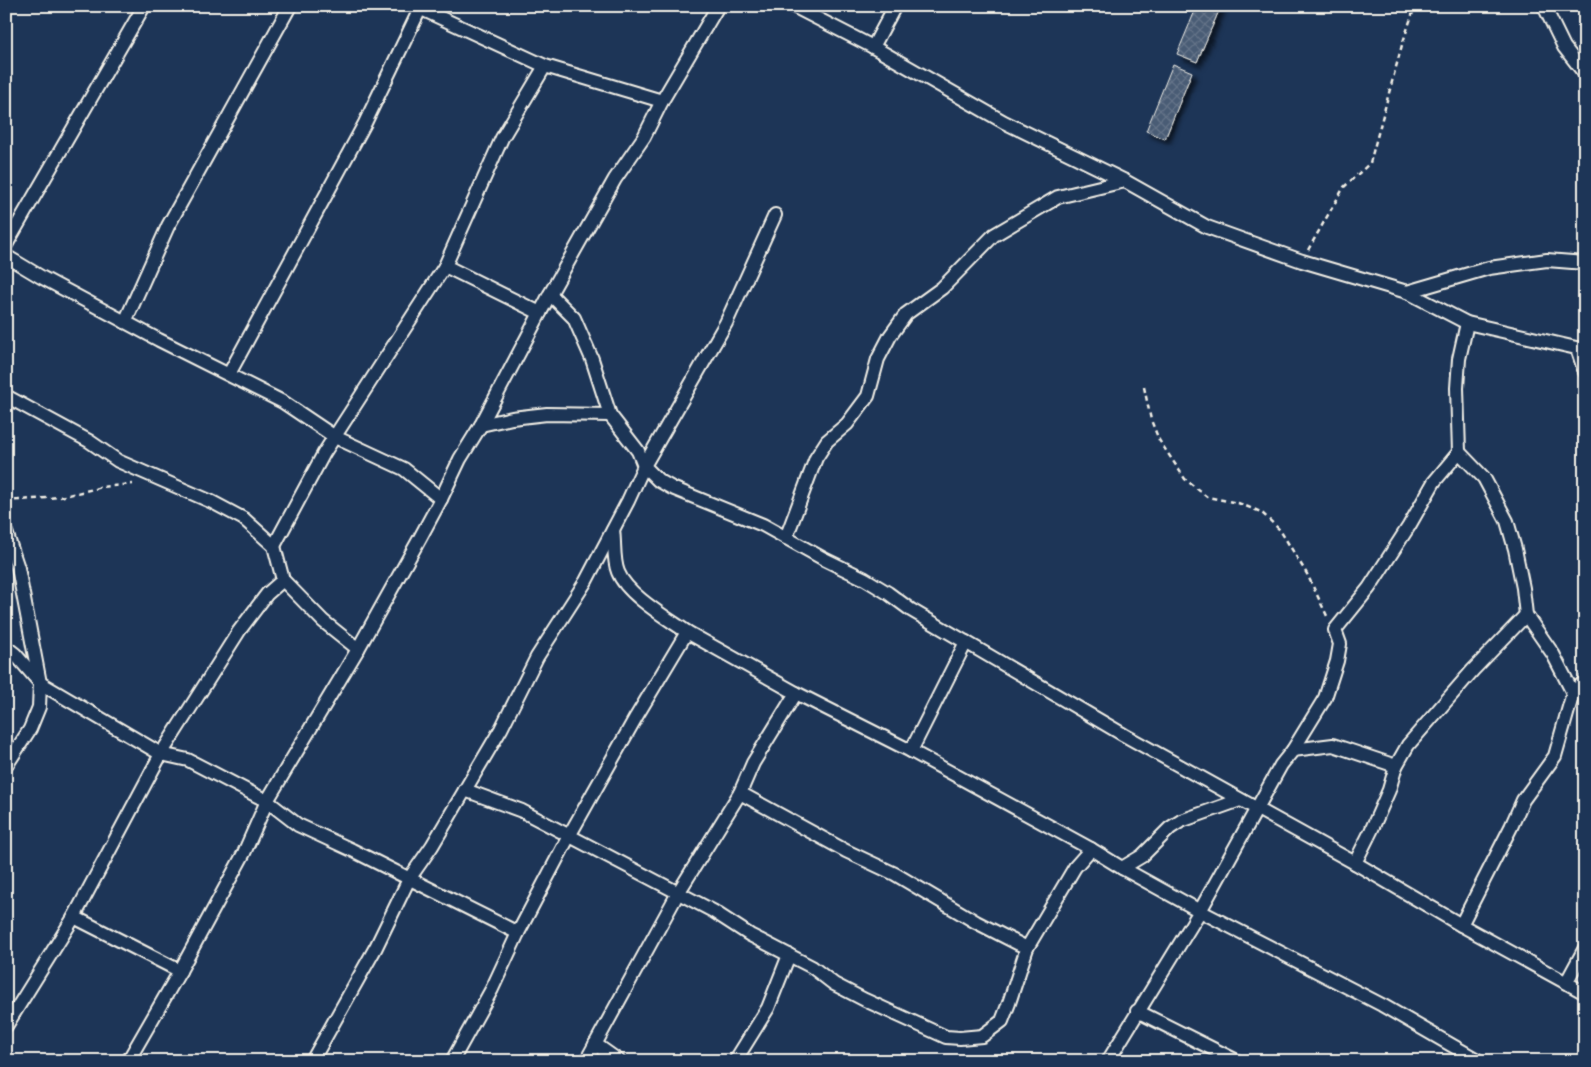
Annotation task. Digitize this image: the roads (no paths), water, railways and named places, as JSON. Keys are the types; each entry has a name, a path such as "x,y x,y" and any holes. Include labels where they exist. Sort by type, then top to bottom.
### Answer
{"street":[{"path":"6,244 144,6"},
{"path":"124,322 168,226 290,6"},
{"path":"128,1061 180,971 244,853 267,801 358,649 441,499 460,459 481,425 550,294 615,179 644,137 662,101 718,6"},
{"path":"793,6 873,47 1004,122 1125,181 1207,227 1302,261 1407,292 1467,322 1581,349 1585,372"},
{"path":"873,47 895,6"},
{"path":"1544,6 1564,47 1585,74"},
{"path":"229,374 364,123 417,8 545,66 662,101"},
{"path":"274,546 324,453 445,266 502,138 545,66"},
{"path":"786,538 816,458 827,441 847,424 868,396 878,359 890,336 906,314 942,288 994,235 1058,198 1125,181"},
{"path":"312,1061 376,947 409,879 420,860 432,846 465,790 500,729 537,657 586,581 644,466 726,323 775,215"},
{"path":"6,256 158,340 283,402 335,437 404,469 441,499"},
{"path":"1407,292 1489,268 1547,260 1585,263"},
{"path":"445,266 540,313"},
{"path":"550,294 574,318 592,359 610,415 638,451 644,466 658,480 672,488 763,525 824,559 865,579 911,610 1116,731 1585,993"},
{"path":"1467,322 1459,359 1456,388 1459,452 1484,478 1507,521 1515,548 1526,615 1553,654 1573,693"},
{"path":"6,396 89,441 118,461 212,502 244,519 274,546 283,580 324,621 358,649"},
{"path":"481,425 512,418 547,414 610,415"},
{"path":"1108,1061 1137,1011 1200,912 1281,765 1294,750 1325,698 1337,661 1340,644 1335,630 1370,588 1434,482 1459,452"},
{"path":"613,530 618,574 640,599 687,632 796,693 911,751 1091,849 1200,912 1382,1005 1479,1061"},
{"path":"6,532 18,568 40,683 39,707 33,722 6,766"},
{"path":"6,1026 74,917 161,754 239,631 267,594 283,580"},
{"path":"1355,863 1372,831 1389,790 1396,766 1408,744 1473,670 1526,615"},
{"path":"452,1061 492,989 518,933 569,836 636,717 687,632"},
{"path":"911,751 966,642"},
{"path":"6,647 15,654 40,683 161,754 188,760 267,801 298,825 518,933"},
{"path":"1461,925 1512,828 1523,800 1555,756 1573,693 1585,681"},
{"path":"586,1061 678,893 740,793 753,763 796,693"},
{"path":"1294,750 1333,745 1396,766"},
{"path":"465,790 522,811 712,911 750,935 812,967 834,984 946,1037 982,1036 1002,1021 1027,948 1076,867 1091,849"},
{"path":"740,793 846,851 895,874 976,922 1027,948"},
{"path":"1122,868 1142,856 1170,828 1181,821 1240,800"},
{"path":"74,917 180,971"},
{"path":"1566,983 1585,948"},
{"path":"735,1061 768,1008 790,955"},
{"path":"1137,1011 1237,1061"},
{"path":"595,1044 619,1061"},
{"path":"136,1046 137,1061"}]}
